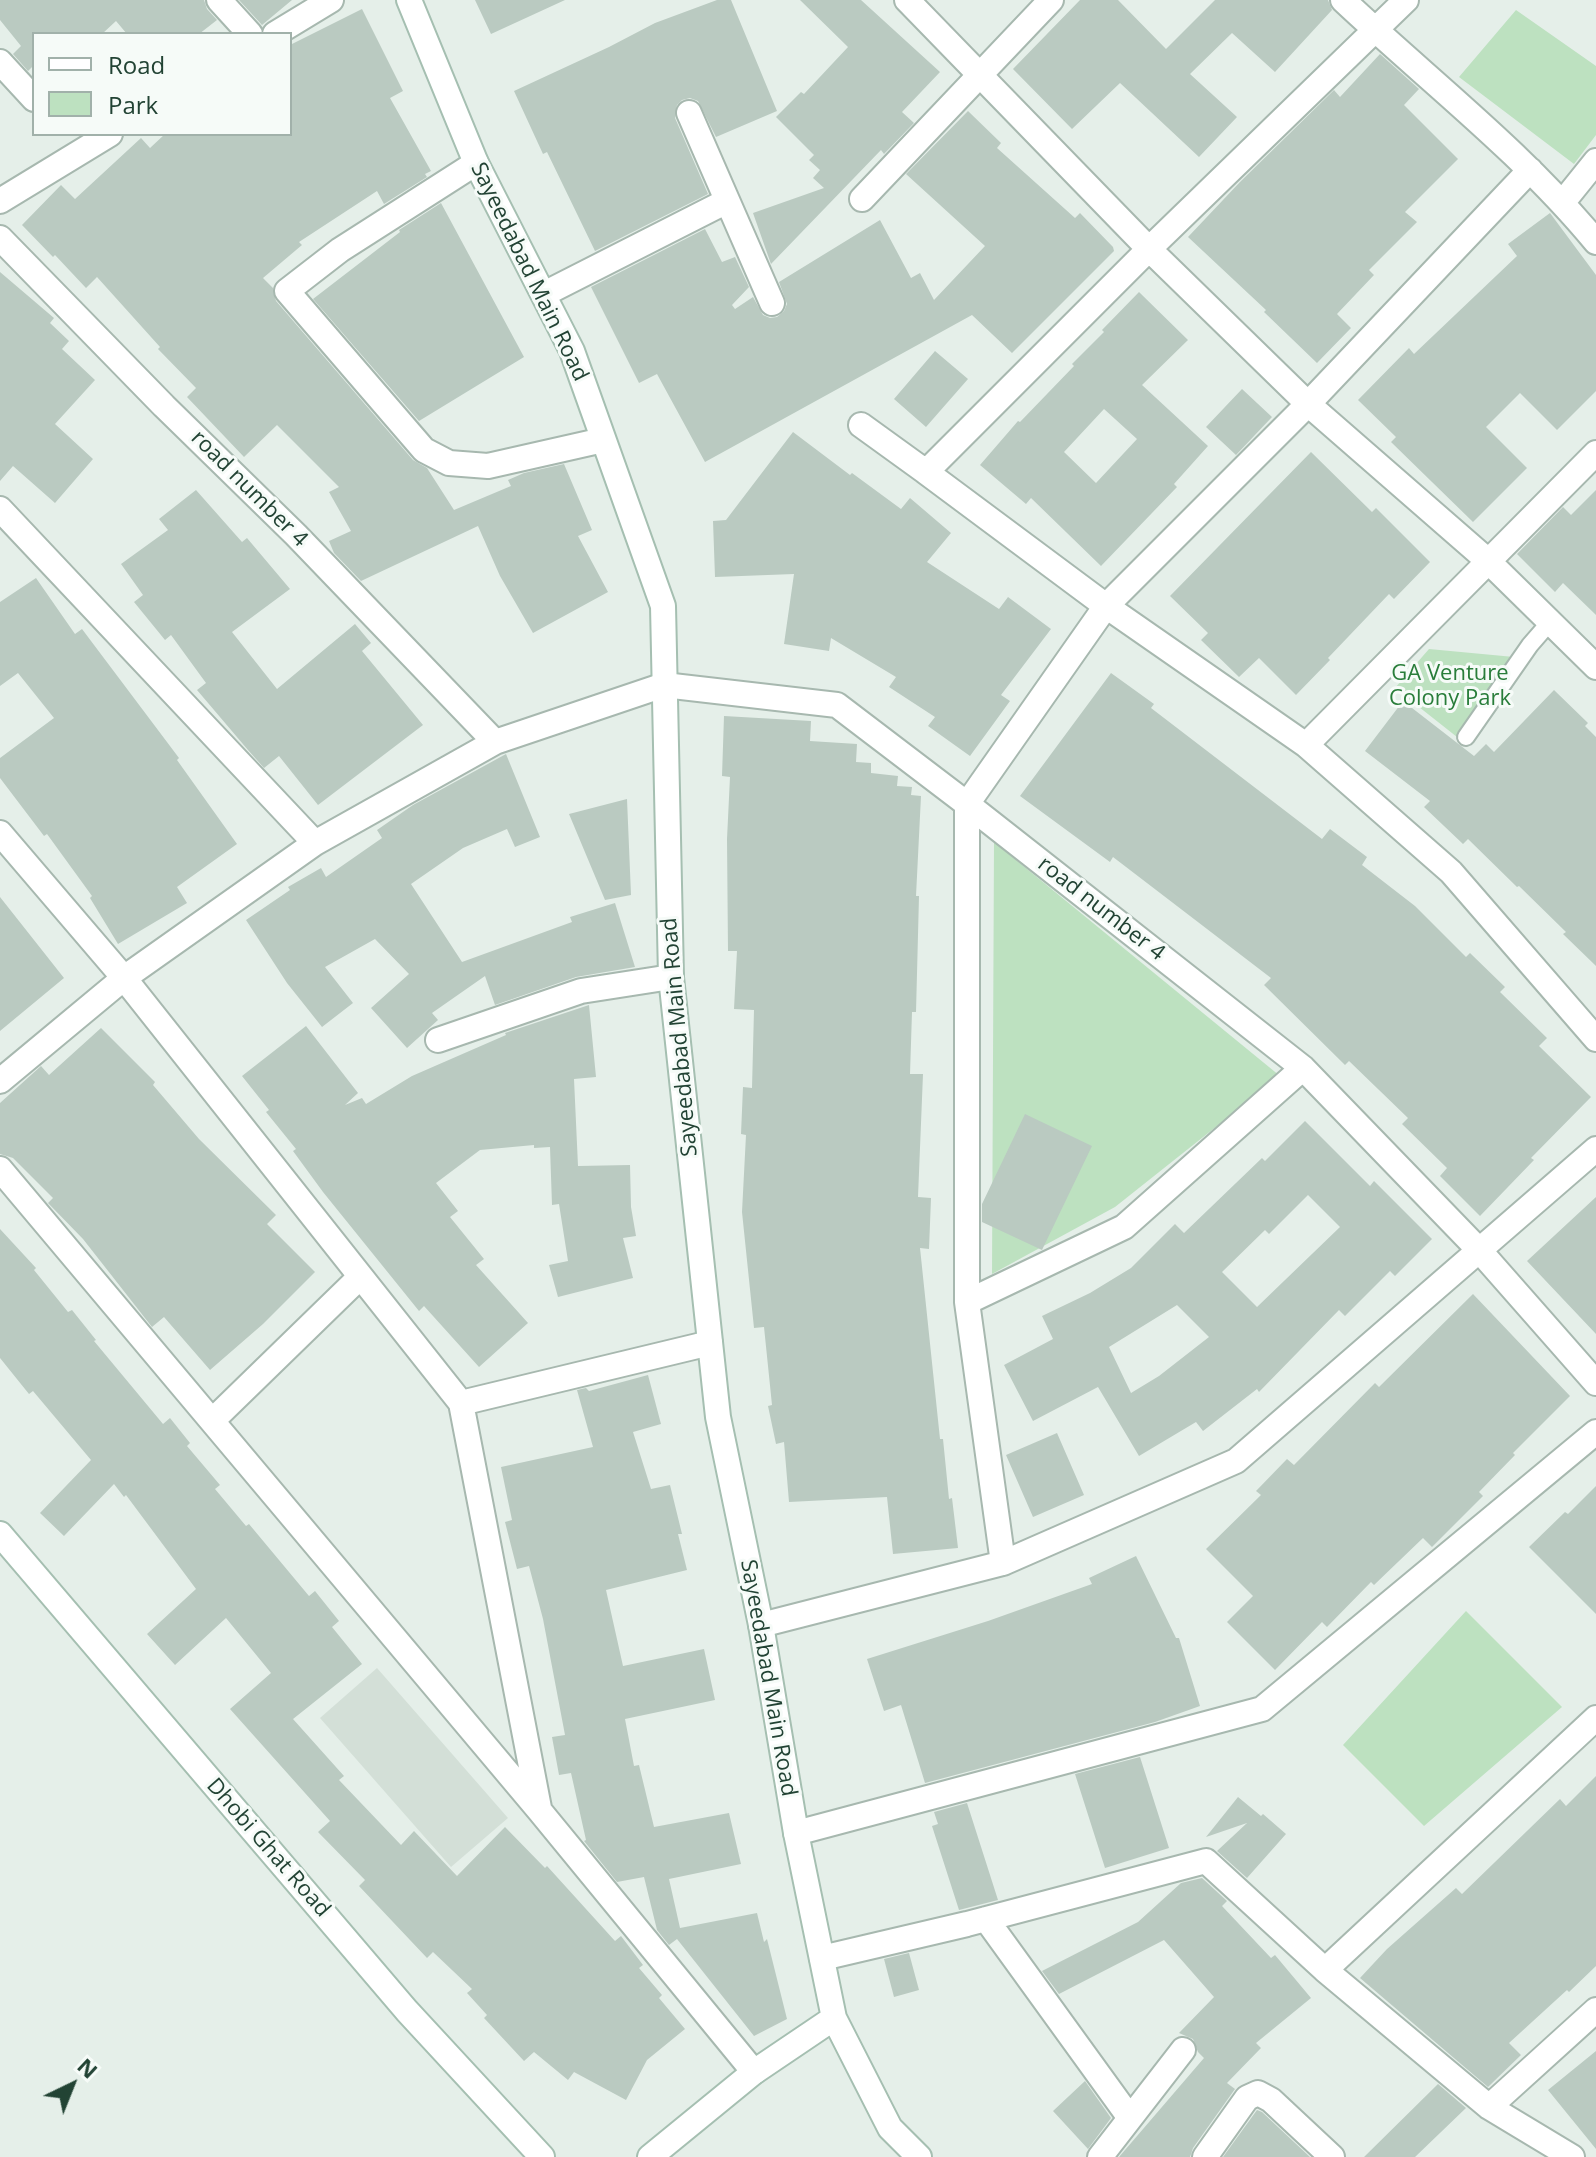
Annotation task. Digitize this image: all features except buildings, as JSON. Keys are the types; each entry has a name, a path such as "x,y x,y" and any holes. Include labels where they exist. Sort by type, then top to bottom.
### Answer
{"street":[{"path":"219,0 248,32"},
{"path":"278,32 331,0"},
{"name":"Sayeedabad Main Road","path":"409,0 476,163 572,351 663,606 671,977 718,1417 761,1625 796,1833 834,2018 890,2128 919,2157"},
{"path":"907,0 1149,249 1308,404 1487,560 1596,667"},
{"path":"862,199 1051,0"},
{"path":"1343,0 1530,170 1563,202 1596,242"},
{"path":"926,472 1149,249 1406,0"},
{"path":"0,62 32,97"},
{"path":"689,113 772,303"},
{"path":"0,201 73,143 102,136"},
{"path":"1563,202 1596,161"},
{"path":"476,163 340,250 287,291 424,450 449,463 488,466 603,440"},
{"path":"1003,1563 967,1302 967,804 1106,606 1308,404 1530,170"},
{"path":"544,294 727,201"},
{"name":"road number 4","path":"0,238 164,406 296,535 495,742"},
{"path":"861,425 1106,606 1306,745 1451,872 1596,1039"},
{"path":"1306,745 1596,453"},
{"path":"0,509 315,843"},
{"name":"road number 4","path":"0,1081 124,978 315,843 495,742 664,685 837,705 1303,1068 1479,1250 1596,1383"},
{"path":"0,833 124,978 461,1403 539,1810"},
{"path":"438,1040 581,991 671,977"},
{"path":"967,1302 1124,1227 1303,1068"},
{"path":"761,1625 1003,1563 1236,1461 1596,1149"},
{"path":"0,1169 539,1810 754,2072"},
{"path":"212,1421 360,1277"},
{"path":"461,1403 710,1343"},
{"path":"796,1833 1262,1709 1596,1432"},
{"name":"Dhobi Ghat Road","path":"0,1534 407,2011 542,2157"},
{"path":"1325,1970 1596,1718"},
{"path":"822,1958 1206,1861 1325,1970 1489,2107 1572,2157"},
{"path":"986,1919 1130,2118"},
{"path":"1489,2107 1596,2010"},
{"path":"650,2157 754,2072 834,2018"},
{"path":"1100,2157 1183,2050"},
{"path":"1205,2157 1247,2098 1258,2093 1271,2100 1332,2157"}],"lane":[{"path":"1466,737 1530,645 1550,622"}],"shaded area":[{"path":"377,1668 508,1818 451,1867 320,1718"}],"green space":[{"path":"1516,10 1596,66 1596,135 1574,164 1459,77"},
{"name":"GA Venture Colony Park","path":"1429,649 1514,657 1457,737 1395,688"},
{"path":"994,842 1280,1076 1115,1207 992,1274"},
{"path":"1466,1611 1562,1707 1424,1826 1343,1745"}]}
